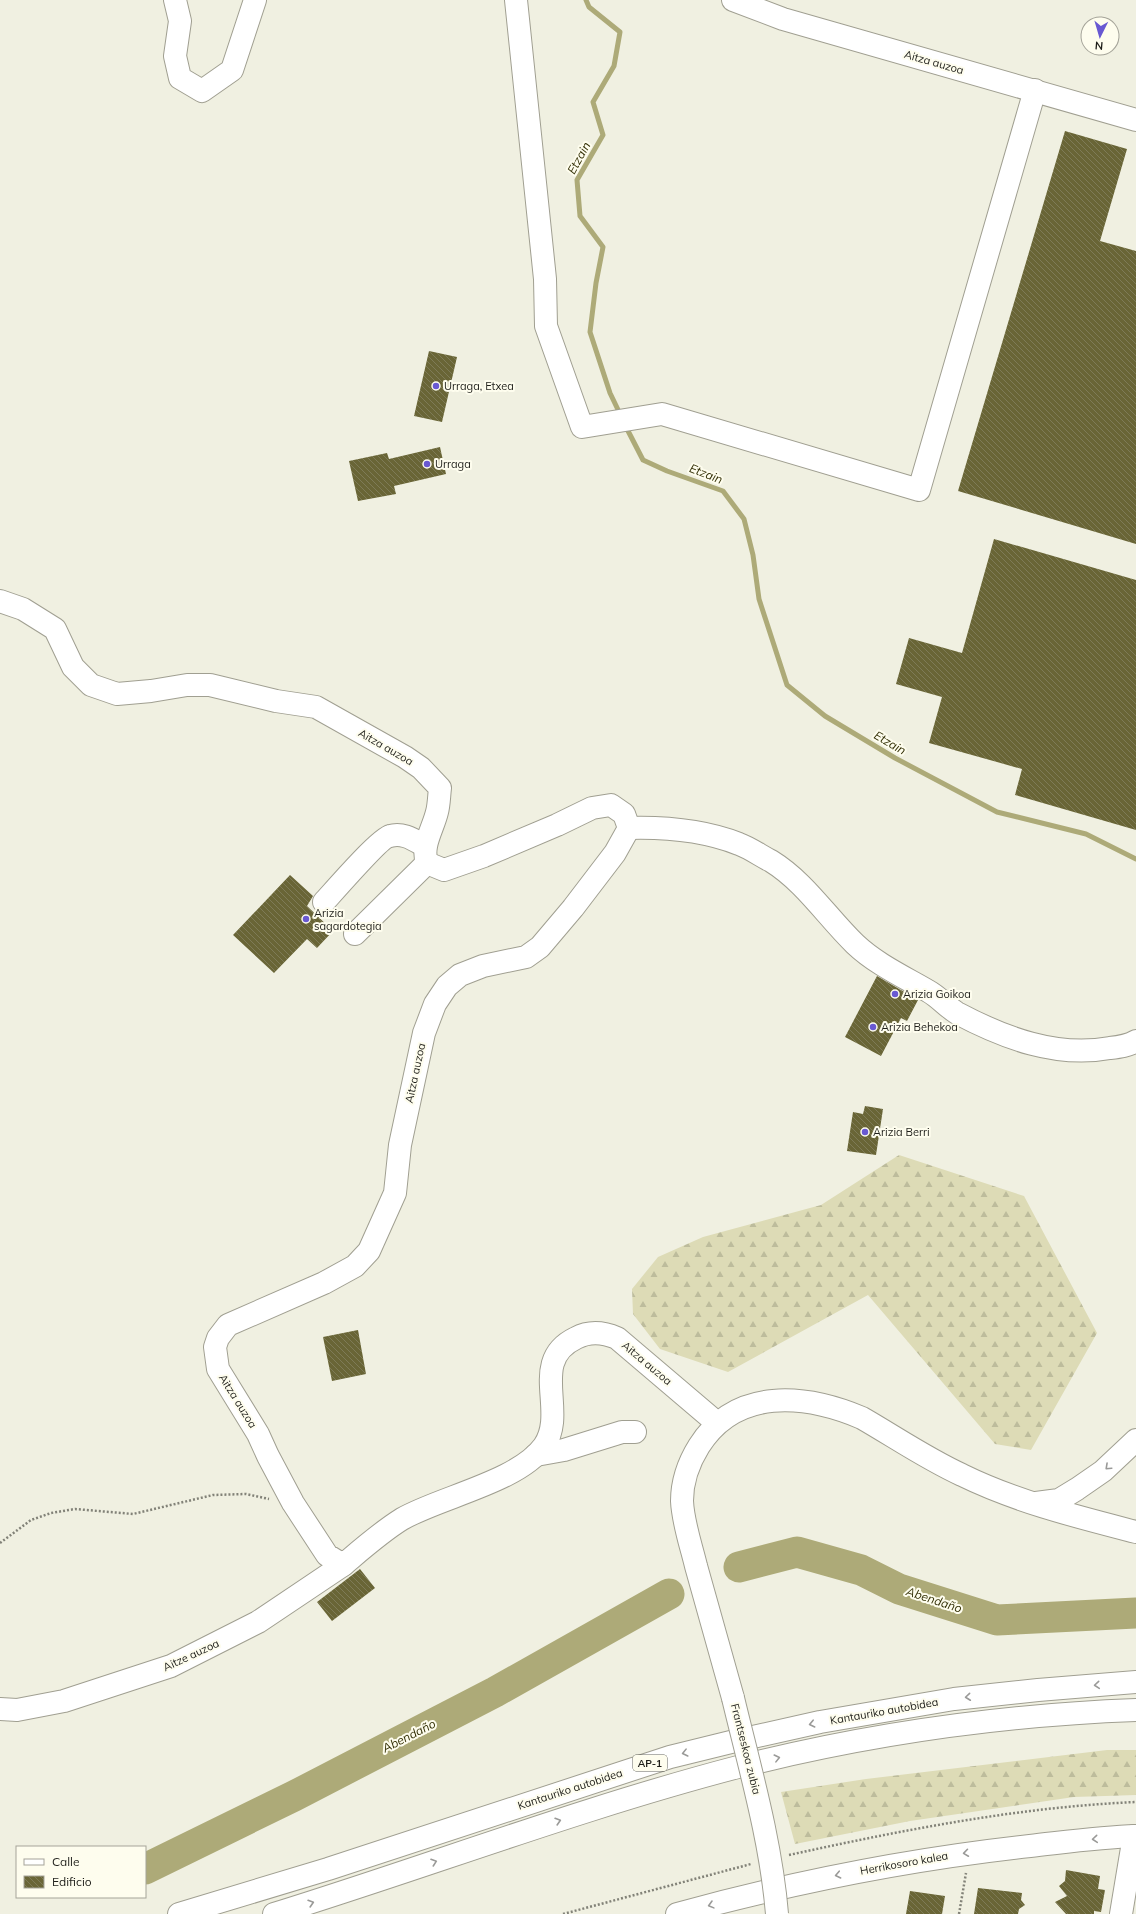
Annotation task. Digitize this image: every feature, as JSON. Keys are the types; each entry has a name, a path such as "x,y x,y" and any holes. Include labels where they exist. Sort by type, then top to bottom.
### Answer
{"main road":[{"path":"175,0 180,21 175,56 180,78 202,91 232,70 255,0"},
{"path":"516,0 545,278 546,326 582,427 662,414 919,490 1035,90"},
{"name":"Aitza auzoa","path":"733,0 784,19 1136,120"},
{"name":"Aitza auzoa","path":"0,601 24,609 55,629 73,667 91,685 118,694 151,691 187,685 210,685 276,701 316,707 405,757 421,768 440,788 438,811 426,854"},
{"path":"324,902 377,846 390,836 406,835 444,870 491,853 557,825 592,808 611,805 624,814 629,828 649,827 702,834 740,844 773,862 803,886 855,944 872,958 932,994 956,1012 1013,1038 1062,1051 1090,1052 1130,1045 1136,1041"},
{"name":"Aitza auzoa","path":"629,828 615,853 573,908 540,947 526,956 483,966 460,975 446,986 435,1004 424,1033 400,1145 395,1193 369,1251 355,1266 324,1283 228,1325 218,1338 215,1347 218,1369 258,1434 293,1503 327,1555 343,1565 378,1536 403,1519 509,1473 536,1455 548,1438 553,1419 550,1379 554,1360 566,1345 583,1334 601,1333 617,1338 717,1423"},
{"path":"354,934 426,854"},
{"name":"Frantseskoa zubia","path":"777,1914 774,1880 758,1801 733,1698 688,1534 682,1501 683,1485 694,1454 717,1423 731,1412 750,1404 771,1400 794,1401 838,1409 862,1418 962,1476 999,1491 1035,1503 1136,1532"},
{"path":"536,1455 564,1450 622,1432 635,1432"},
{"path":"1035,1503 1059,1500 1077,1489 1103,1471 1136,1440"},
{"name":"Aitze auzoa","path":"0,1709 17,1710 64,1701 171,1666 258,1622 343,1565"},
{"name":"Kantauriko autobidea","path":"179,1914 328,1869 670,1757 735,1741 820,1722 954,1699 1136,1682"},
{"name":"AP-1","path":"274,1914 527,1831 677,1784 806,1751 956,1726 1041,1716 1136,1710"},
{"path":"1121,1914 1135,1836"},
{"name":"Herrikosoro kalea","path":"677,1914 800,1883 920,1859 970,1852 1135,1836"}],"path":[{"path":"0,1543 31,1520 51,1513 75,1509 133,1514 213,1495 246,1494 293,1503"},
{"path":"785,1856 950,1822 1088,1804 1136,1802"},
{"path":"563,1914 755,1863"},
{"path":"959,1914 966,1870"}],"green space":[{"path":"899,1155 1024,1196 1097,1333 1031,1450 995,1444 868,1295 728,1372 660,1349 633,1314 632,1289 658,1257 703,1237 821,1205"},
{"path":"1107,1750 1136,1750 1136,1795 1074,1797 910,1821 795,1844 781,1792 866,1779"}],"building":[{"path":"1065,131 1127,149 1100,241 1136,251 1136,544 958,491"},
{"name":"Urraga, Etxea","path":"429,351 457,357 442,422 414,416"},
{"path":"440,447 446,474 394,486 396,494 358,501 349,461 387,453 389,459"},
{"path":"994,539 1136,580 1136,830 1015,795 1022,769 929,743 942,697 896,684 909,638 962,653"},
{"path":"290,875 313,896 307,906 333,931 317,948 307,939 274,973 233,935"},
{"path":"877,976 918,1000 907,1021 901,1018 881,1056 845,1037"},
{"name":"Arizia Berri","path":"865,1106 883,1109 876,1155 847,1151 853,1112 863,1114"},
{"path":"358,1330 366,1374 332,1381 323,1337"},
{"path":"360,1569 375,1588 332,1621 317,1602"},
{"path":"1066,1870 1100,1876 1098,1889 1105,1890 1101,1912 1094,1911 1094,1914 1066,1914 1055,1902 1067,1896 1059,1886 1065,1881"},
{"path":"978,1888 1022,1893 1021,1900 1025,1905 1019,1909 1018,1914 974,1914"},
{"path":"910,1891 945,1896 942,1914 906,1914"}],"waterway":[{"name":"Etzain","path":"586,0 589,7 620,32 614,66 593,102 603,135 577,180 580,216 603,247 596,283 590,332 610,393 621,416"},
{"name":"Etzain","path":"625,425 643,460 667,471 723,491 744,519 753,555 759,599 787,685 825,716 895,758 997,812 1086,834 1136,859"},
{"name":"Abendaño","path":"739,1567 797,1552 861,1570 899,1589 997,1620 1136,1613"},
{"name":"Abendaño","path":"146,1869 294,1796 495,1692 669,1594"}],"place":[{"name":"Urraga, Etxea","path":"436,386"},
{"name":"Urraga","path":"427,464"},
{"name":"Arizia sagardotegia","path":"306,919"},
{"name":"Arizia Goikoa","path":"895,994"},
{"name":"Arizia Behekoa","path":"873,1027"},
{"name":"Arizia Berri","path":"865,1132"}]}
